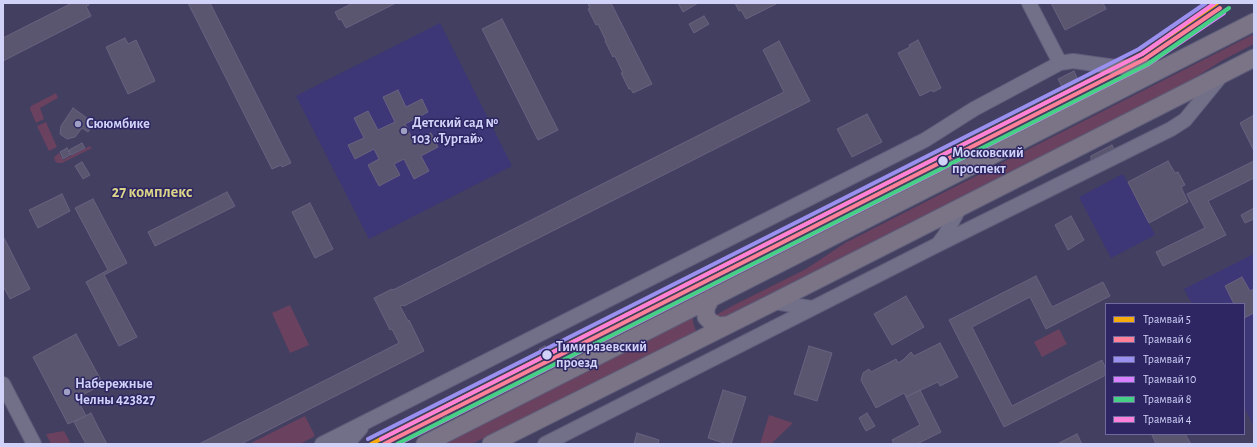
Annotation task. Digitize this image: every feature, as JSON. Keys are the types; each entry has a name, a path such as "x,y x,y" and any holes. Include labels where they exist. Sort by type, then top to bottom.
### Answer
{"main road":[{"path":"425,444 1254,22"},
{"path":"491,444 1254,58"},
{"path":"711,298 706,308 706,317 711,322 719,326 728,325"}],"street":[{"path":"1029,3 1060,64"},
{"path":"325,443 925,140 974,109 1060,64 1073,61 1116,67 1162,68"},
{"path":"545,444 937,245 1171,129 1185,120 1221,76"},
{"path":"937,245 946,235 960,207"},
{"path":"774,302 812,308"},
{"path":"3,384 34,444"},
{"path":"347,444 367,421"}],"shaded area":[{"name":"Детский сад № 103 «Тургай»","path":"440,23 512,166 369,239 296,96"},
{"path":"1254,34 1254,44 1223,60 1193,79 716,321 714,316 806,269 845,243"},
{"path":"56,93 58,98 40,108 44,119 36,123 30,109 31,106"},
{"path":"46,122 57,147 49,151 37,126"},
{"path":"90,146 92,148 62,163 57,163 55,161 54,157 59,153 63,160"},
{"path":"1123,174 1155,235 1111,258 1079,197"},
{"path":"1254,254 1254,427 1245,409 1245,303 1191,303 1184,289"},
{"path":"290,305 309,345 290,353 272,313"},
{"path":"693,315 693,322 696,331 472,444 436,444"},
{"path":"1059,329 1067,344 1042,357 1034,342"},
{"path":"769,415 793,423 771,444 760,444"},
{"path":"305,416 315,436 300,444 249,444"},
{"path":"64,431 71,444 51,444 46,434"}],"building":[{"path":"72,3 88,3 89,5 86,6 91,16 3,61 3,38"},
{"path":"188,3 210,3 291,163 272,169"},
{"path":"353,3 396,3 346,28 341,19 339,20 335,12"},
{"path":"592,3 611,3 652,84 633,93 631,89 629,89 615,56 613,57 598,24 596,25 588,9 590,8 588,5"},
{"path":"678,3 698,3 683,12"},
{"path":"735,3 778,3 746,19 741,10 739,11"},
{"path":"1051,3 1103,3 1106,9 1065,30"},
{"path":"704,16 709,24 694,33 689,24"},
{"path":"502,19 558,130 538,140 482,29"},
{"path":"125,38 128,44 136,40 155,81 128,94 106,47"},
{"path":"918,40 941,88 933,92 932,90 920,96 898,53 910,47 909,45"},
{"path":"779,41 810,101 404,306 400,306 408,321 409,320 424,351 241,444 199,444 399,343 392,329 390,330 374,298 395,289 784,92 763,50"},
{"path":"1074,71 1077,78 1062,87 1058,79"},
{"path":"398,90 406,107 422,99 428,112 405,124 414,142 431,133 438,147 421,156 429,171 414,179 404,159 394,164 400,175 379,186 368,165 379,159 374,149 355,159 348,145 364,138 354,118 368,111 378,130 395,122 383,97"},
{"name":"Сююмбике","path":"73,108 94,123 88,132 82,128 75,137 67,139 60,134 61,126"},
{"path":"867,114 882,142 852,157 837,129"},
{"path":"1254,115 1254,151 1240,123"},
{"path":"82,143 85,148 71,155 69,150"},
{"path":"1112,145 1115,151 1094,163 1091,161 1091,156"},
{"path":"67,148 70,155 63,159 60,152"},
{"path":"959,157 961,161 953,166 950,161"},
{"path":"1168,161 1175,173 1178,172 1185,185 1181,187 1188,202 1149,223 1128,182"},
{"path":"1254,161 1254,178 1208,201 1226,235 1163,266 1156,252 1205,228 1187,194"},
{"path":"82,162 90,175 83,179 75,166"},
{"path":"227,192 235,206 155,246 148,232"},
{"path":"62,194 70,211 38,228 29,210"},
{"path":"93,199 127,263 104,275 137,337 119,346 86,282 108,270 75,208"},
{"path":"310,203 333,249 315,258 292,212"},
{"path":"1254,208 1254,219 1245,223 1241,215"},
{"path":"1071,216 1084,240 1068,250 1055,225"},
{"path":"3,236 30,289 10,299 3,286"},
{"path":"1036,276 1052,307 1103,282 1110,296 1046,329 1030,297 972,327 1012,406 1102,360 1105,367 1105,376 1004,427 949,320"},
{"path":"1242,277 1250,291 1254,289 1254,313 1245,318 1245,303 1234,303 1225,286"},
{"path":"906,296 924,327 892,345 874,314"},
{"path":"76,334 103,384 77,398 86,416 68,424 33,357"},
{"path":"940,343 958,377 940,386 938,382 906,397 904,393 876,408 861,380 863,373 869,369 871,372 896,359 898,363 911,352 914,356"},
{"path":"545,346 548,351 541,354 539,349"},
{"path":"809,346 832,353 817,401 794,394"},
{"path":"723,390 746,397 731,444 708,438"},
{"path":"920,390 941,432 917,444 894,444 892,440 920,425 906,397"},
{"path":"91,413 107,444 86,444 74,422"},
{"path":"867,413 875,426 866,431 859,418"},
{"path":"447,416 449,420 444,422 442,418"},
{"path":"637,433 659,440 658,444 634,444"},
{"path":"1077,434 1082,444 1057,444"},
{"path":"1152,435 1186,435 1191,444 1156,444"}],"tram line":[{"name":"7","path":"368,439 1139,49 1206,3"},
{"name":"4","path":"381,439 1142,54 1215,3"},
{"name":"5","path":"371,444 1142,54 1217,3"},
{"name":"6","path":"384,444 1145,59 1220,8"},
{"name":"8","path":"397,444 1148,64 1229,8"},
{"name":"10","path":"398,444 1147,65 1224,13"}],"place":[{"name":"Сююмбике","path":"78,124"},
{"name":"Детский сад № 103 «Тургай»","path":"404,131"},
{"name":"Московский проспект","path":"943,161"},
{"name":"Тимирязевский проезд","path":"547,355"},
{"name":"Набережные Челны 423827","path":"67,392"}],"district":[{"name":"27 комплекс","path":"152,192"}]}
